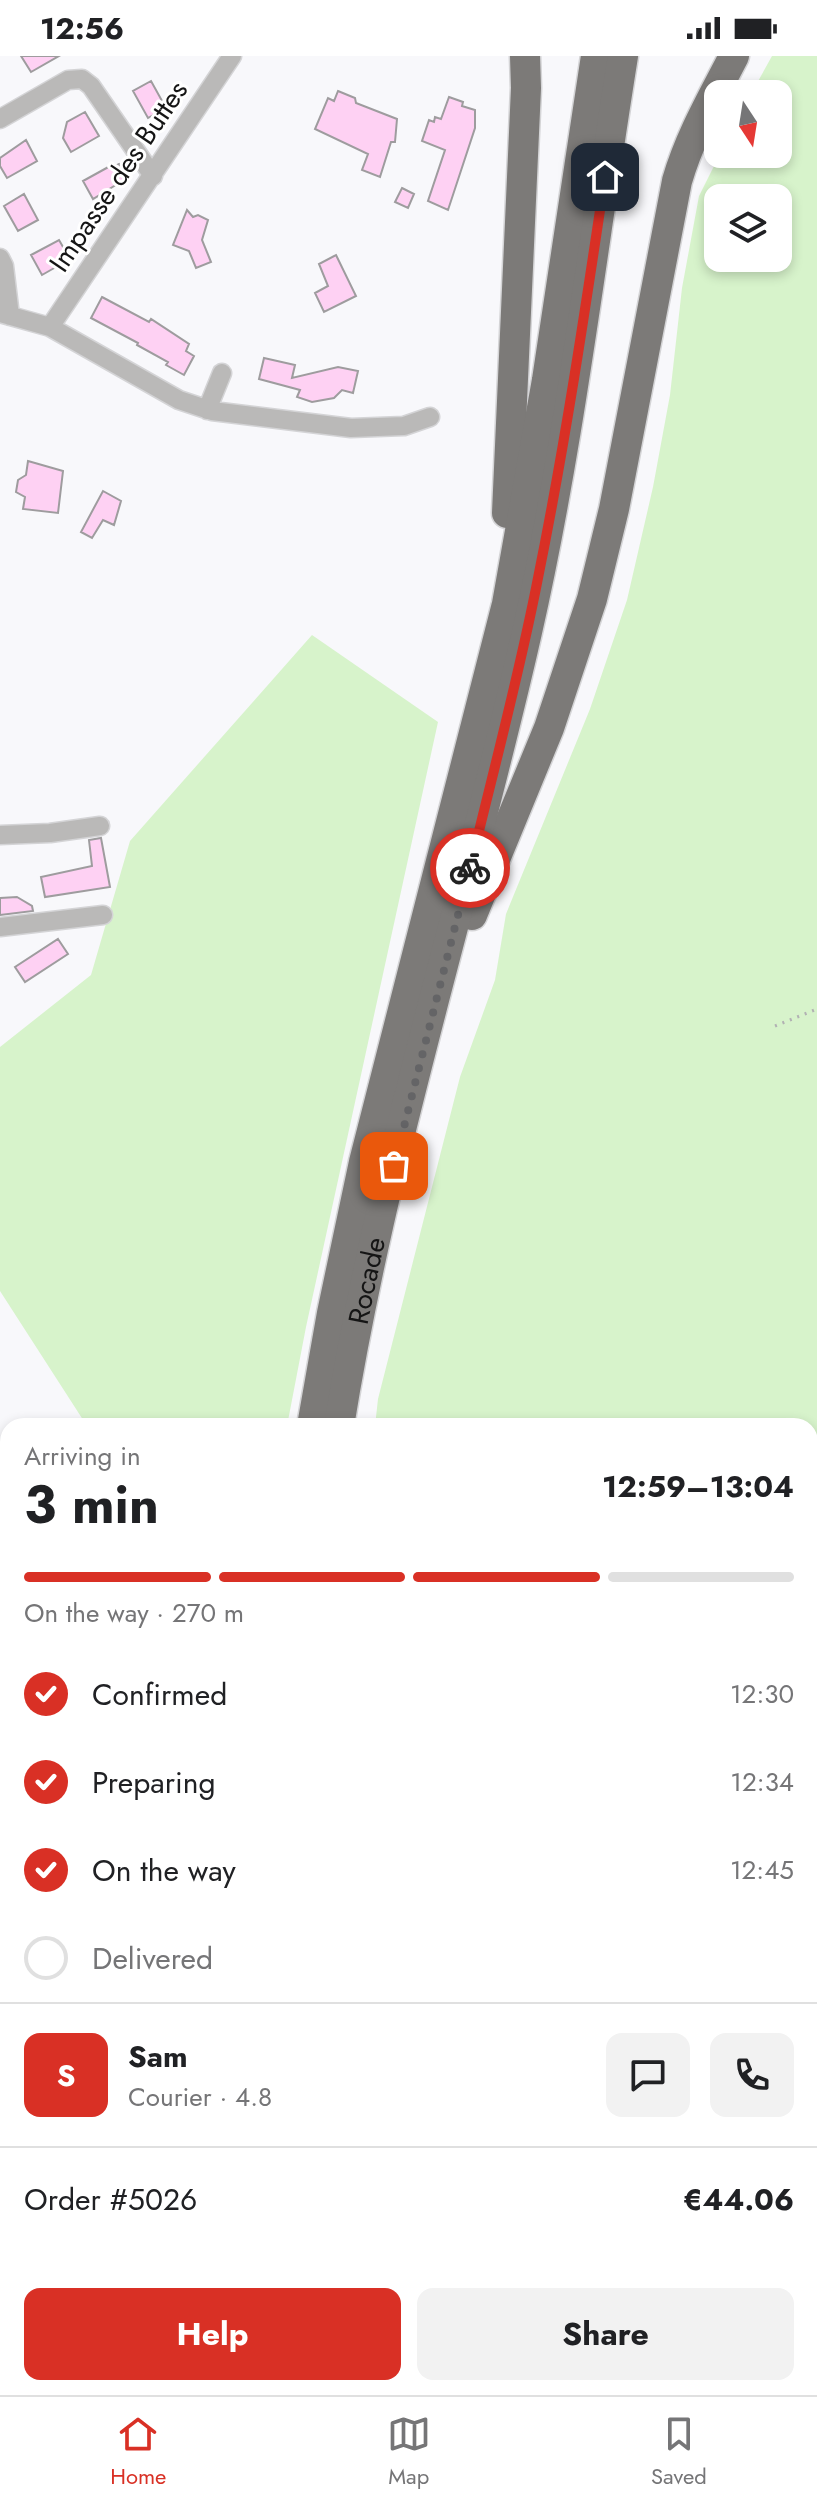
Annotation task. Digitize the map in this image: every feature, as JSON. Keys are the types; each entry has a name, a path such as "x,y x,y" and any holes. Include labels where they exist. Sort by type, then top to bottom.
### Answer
{"highway":[{"path":"507,604 507,513 525,56"},
{"path":"313,1418 364,1162 507,604 547,380 596,56"},
{"name":"Rocade","path":"341,1418 369,1272 506,722 541,567 574,384 623,56"},
{"path":"435,1002 554,716 583,629 614,509 677,181 692,138 734,56"}],"street":[{"name":"Impasse des Buttes","path":"50,327 232,56"},
{"path":"0,119 68,80 82,79 91,86 153,176"},
{"path":"0,258 4,266 5,314 50,327 179,400 207,410 351,428 404,426 430,417"},
{"path":"207,410 222,373"},
{"path":"0,835 50,833 100,826"},
{"path":"0,927 103,915"}],"path":[{"path":"775,1026 817,1009"}],"green space":[{"path":"772,56 817,56 817,1418 376,1418 378,1399 460,1077 495,980 506,914 590,709 627,600 653,487 670,395 682,288 699,196 704,186 704,272 792,272 792,184 705,184 713,168 792,168 792,80 759,80"},
{"path":"312,635 438,722 289,1418 82,1418 0,1291 0,1047 91,975 130,841"}],"building":[{"path":"21,56 59,56 31,72"},
{"path":"151,81 166,108 148,118 133,91"},
{"path":"338,91 355,98 356,103 397,119 395,142 391,142 380,177 362,170 368,154 315,129 328,98 334,101"},
{"path":"449,97 475,110 475,128 448,210 428,201 445,150 422,141 429,120 434,122 435,117 441,119"},
{"path":"85,112 99,136 71,152 63,138 67,122"},
{"path":"26,140 37,161 7,178 0,166 0,158"},
{"path":"119,164 127,178 93,199 83,181"},
{"path":"402,188 414,194 408,208 395,202"},
{"path":"24,194 38,220 18,231 4,206"},
{"path":"187,210 193,217 198,215 208,220 202,240 211,262 196,268 189,251 173,245"},
{"path":"59,240 70,259 42,275 31,255"},
{"path":"336,255 356,296 324,312 315,293 328,286 319,264"},
{"path":"102,297 149,322 151,319 189,344 186,351 194,356 184,375 138,343 91,318"},
{"path":"264,358 295,365 292,378 338,367 358,371 353,393 342,390 334,398 312,402 297,397 300,390 259,379"},
{"path":"28,461 63,471 58,513 23,509 25,497 16,492 18,480 26,475"},
{"path":"103,491 121,501 114,525 103,520 92,538 81,532"},
{"path":"101,838 110,887 45,897 41,877 92,866 89,840"},
{"path":"17,897 32,906 33,911 0,915 0,898"},
{"path":"58,939 68,954 25,982 15,967"}],"way so far":[{"path":"394,1166 470,868"}],"route":[{"path":"470,868 528,629 547,535 574,384 605,177"}]}
